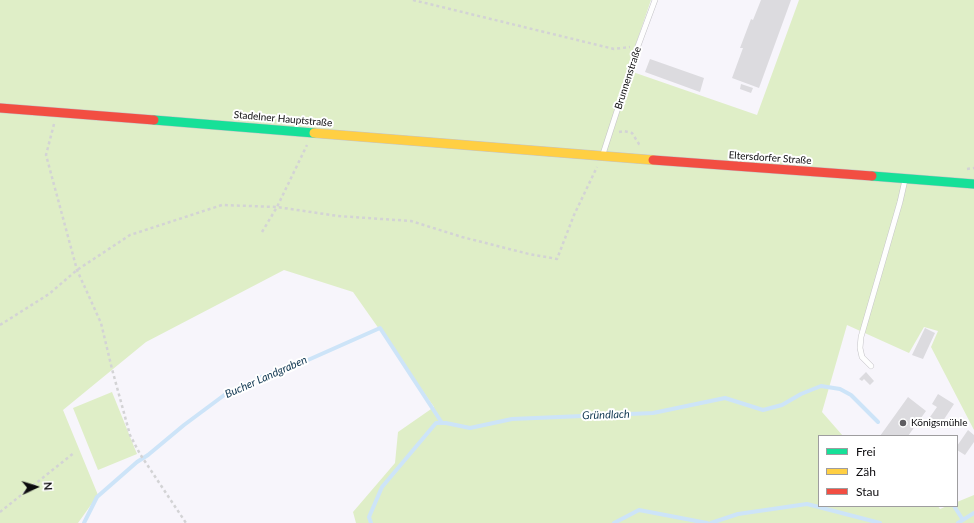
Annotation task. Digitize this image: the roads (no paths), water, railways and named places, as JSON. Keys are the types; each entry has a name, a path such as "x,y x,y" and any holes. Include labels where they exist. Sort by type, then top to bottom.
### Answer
{"main road":[{"name":"Stadelner Hauptstraße","path":"0,108 564,153"},
{"name":"Eltersdorfer Straße","path":"564,153 974,184"}],"lane":[{"name":"Brunnenstraße","path":"602,156 638,46 655,0"},
{"path":"871,366 862,356 860,348 862,337 898,210 905,179"}],"waterway":[{"name":"Bucher Landgraben","path":"84,523 97,497 137,462 227,393 270,373 299,364 380,328 442,423"},
{"name":"Gründlach","path":"371,523 369,517 382,487 436,423 446,423 470,428 512,419 653,413 725,398 763,410 782,405 801,394 821,386 840,389 851,395 878,422"},
{"name":"Gründlach","path":"711,523 738,514 807,504 818,507"},
{"name":"Gründlach","path":"819,507 880,523"},
{"name":"Gründlach","path":"955,507 963,520"},
{"name":"Gründlach","path":"614,523 639,510 707,523"},
{"name":"Gründlach","path":"958,523 974,513"}],"place":[{"name":"Königsmühle","path":"903,423"}]}
